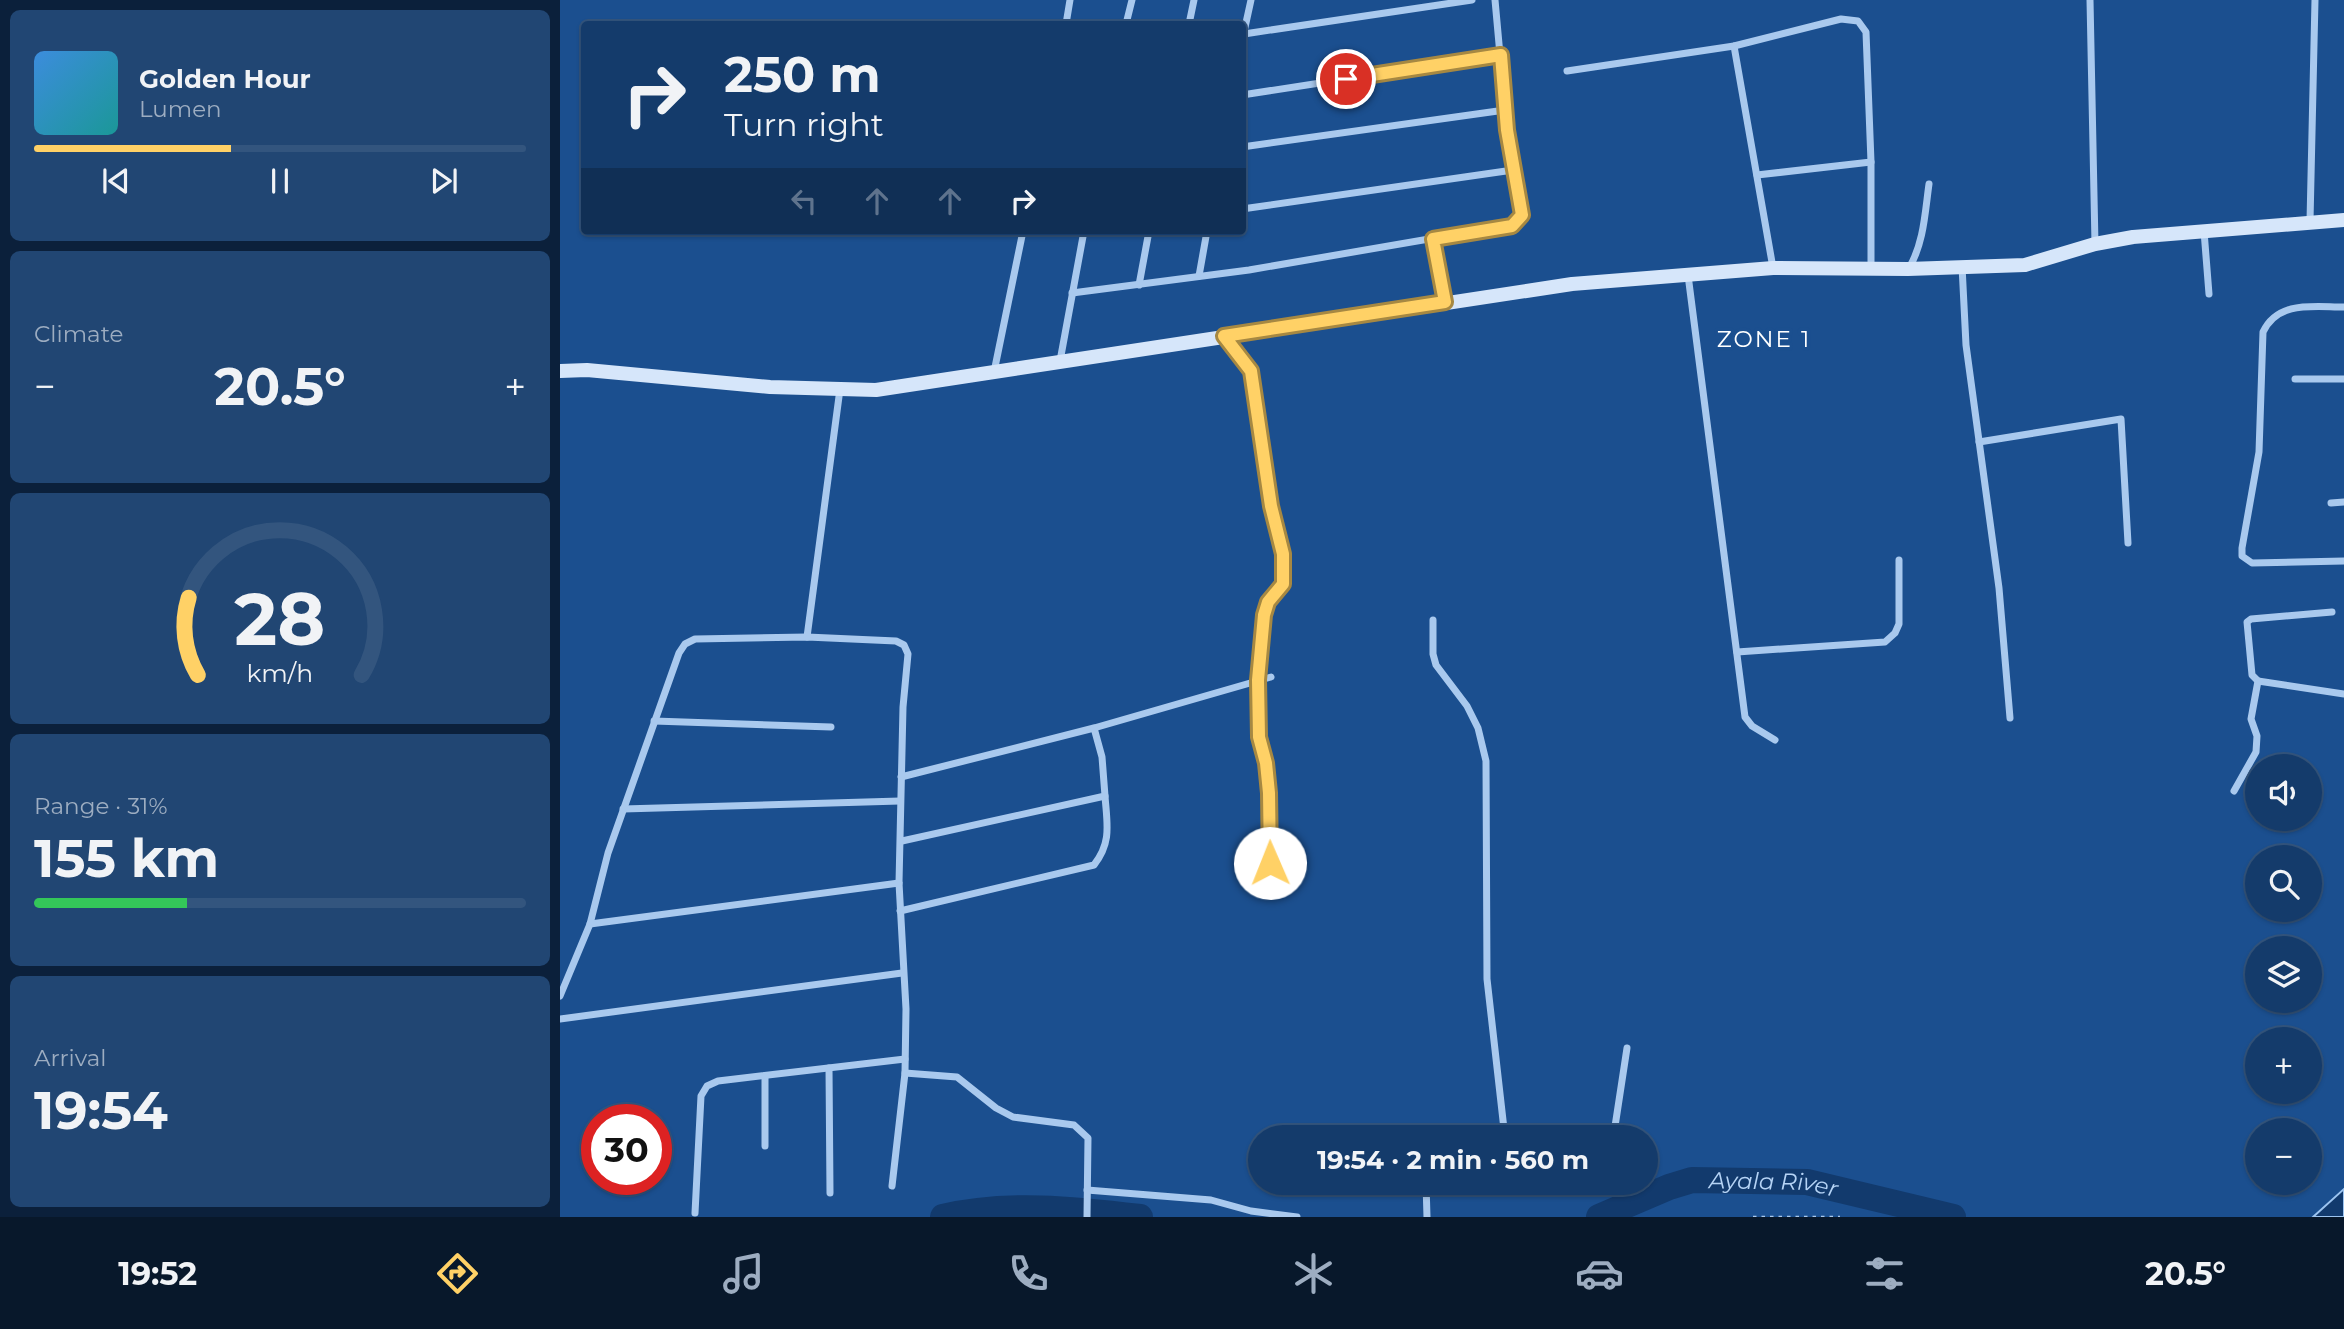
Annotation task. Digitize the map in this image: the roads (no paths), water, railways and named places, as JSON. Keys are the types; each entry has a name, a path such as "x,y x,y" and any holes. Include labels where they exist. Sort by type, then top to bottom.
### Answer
{"street":[{"path":"1066,21 1070,0"},
{"path":"1127,21 1132,0"},
{"path":"1190,21 1194,0"},
{"path":"1246,24 1251,0"},
{"path":"1246,38 1472,0"},
{"path":"1072,293 1199,276 1516,224 1522,215 1505,110 1495,0"},
{"path":"2090,0 2095,244"},
{"path":"2310,221 2315,0"},
{"path":"1567,71 1734,46 1841,19 1850,19 1863,25 1871,162 1871,267"},
{"path":"1734,46 1773,268"},
{"path":"1246,94 1501,55"},
{"path":"1246,147 1505,110"},
{"path":"1756,175 1871,162"},
{"path":"1246,208 1513,170"},
{"path":"1908,269 1916,256 1928,184"},
{"path":"560,371 587,370 770,387 912,387 1224,336 1572,284 1773,268 1908,269 2025,265 2095,244 2204,230 2344,220"},
{"path":"2204,230 2209,294"},
{"path":"994,373 1022,235"},
{"path":"1060,362 1083,235"},
{"path":"1139,285 1148,235"},
{"path":"1199,276 1206,235"},
{"path":"1433,239 1445,302"},
{"path":"1962,266 1966,345 1999,587 2010,718"},
{"path":"1687,275 1745,717 1752,726 1775,740"},
{"path":"2344,307 2281,310 2269,321 2263,332 2259,452 2242,548 2242,556 2252,563 2344,561"},
{"path":"1224,336 1251,371 1271,506 1283,554 1283,584 1268,602 1264,615 1258,680 1259,737 1266,763 1269,793 1270,863"},
{"path":"2295,379 2344,379"},
{"path":"807,638 840,389"},
{"path":"1979,442 2121,419 2128,543"},
{"path":"2331,503 2344,502"},
{"path":"1737,652 1885,642 1895,633 1899,624 1899,560"},
{"path":"2332,612 2250,619 2245,627 2252,675 2258,681 2344,694"},
{"path":"1433,620 1433,654 1436,665 1467,706 1478,728 1486,761 1487,979 1504,1125"},
{"path":"560,996 590,924 623,809 685,644 695,639 807,638 896,641 904,645 908,654 900,801 900,911 905,1073 892,1186"},
{"path":"901,777 1094,728 1271,677"},
{"path":"2234,791 2256,752 2257,736 2251,719 2258,681"},
{"path":"654,721 831,727"},
{"path":"900,911 1094,864 1105,851 1109,838 1102,757 1094,728"},
{"path":"902,841 1105,796"},
{"path":"623,809 900,801"},
{"path":"590,924 900,883"},
{"path":"560,1019 902,973"},
{"path":"1615,1125 1627,1048"},
{"path":"695,1213 701,1096 707,1086 718,1081 905,1059"},
{"path":"829,1068 830,1194"},
{"path":"905,1073 957,1077 996,1108 1013,1117 1073,1125 1082,1130 1088,1138 1087,1217"},
{"path":"765,1076 765,1146"},
{"path":"1087,1195 1212,1200 1251,1211 1297,1217"},
{"path":"1426,1195 1427,1217"}],"water":[{"path":"2344,1189 2344,1217 2313,1217"}],"waterway":[{"name":"Ayala River","path":"1599,1217 1692,1180 1807,1182 1953,1217"},
{"name":"Ayala River","path":"943,1217 1016,1208 1140,1217"}],"district":[{"name":"ZONE 1","path":"1764,339"}]}
